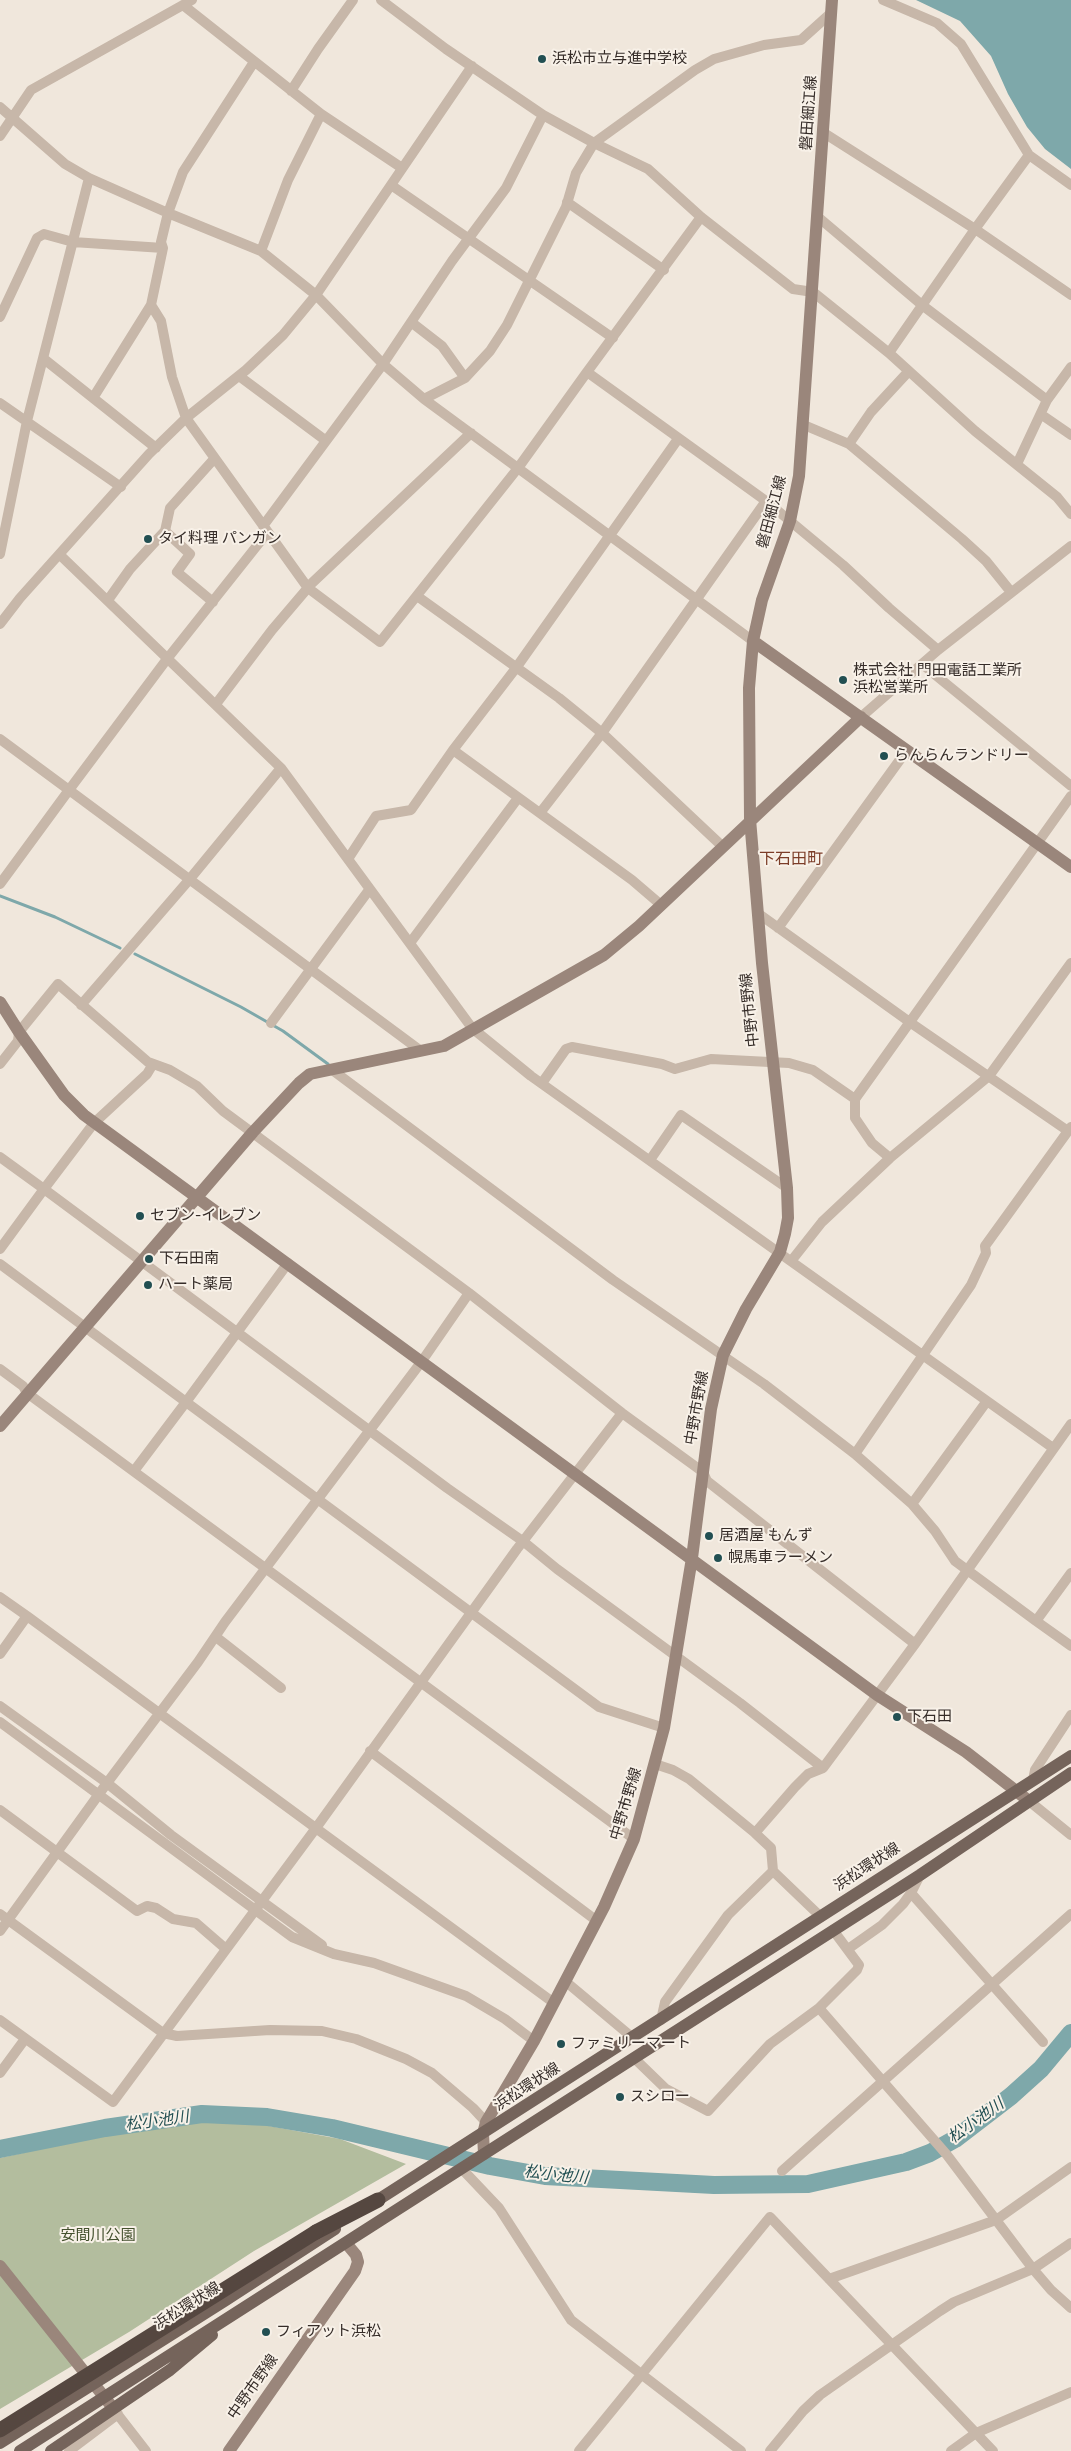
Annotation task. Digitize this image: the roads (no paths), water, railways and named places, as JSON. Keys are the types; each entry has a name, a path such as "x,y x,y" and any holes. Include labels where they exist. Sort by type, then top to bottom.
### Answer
{"highway":[{"path":"0,2430 316,2232 378,2200"}],"main road":[{"name":"磐田細江線","path":"753,641 762,600 790,521 799,476 832,6"},
{"path":"753,641 1071,867"},
{"name":"中野市野線","path":"485,2128 534,2041 597,1921 634,1839 656,1764 664,1728 692,1558 711,1410 723,1355 746,1309 780,1252 788,1218 787,1188 772,1063 750,819 749,688 753,641"},
{"path":"0,1426 253,1132 299,1083 310,1074 444,1046 472,1028 604,955 862,717"},
{"path":"0,1002 64,1095 94,1123 198,1196 877,1694 966,1752 1016,1793 1029,1801"},
{"name":"浜松環状線","path":"0,2443 433,2166 459,2149 485,2128 633,2038 878,1878 1016,1793 1071,1756"},
{"name":"浜松環状線","path":"20,2451 920,1875 1071,1773"},
{"path":"484,2154 485,2128"},
{"name":"中野市野線","path":"229,2451 355,2271 358,2262 356,2254 346,2243"},
{"path":"0,2266 116,2411"},
{"path":"51,2451 116,2411 170,2370 254,2300"}],"street":[{"path":"291,91 353,0"},
{"path":"381,0 544,115 594,143 648,169 701,217 793,290 813,292 889,353 976,431 1057,497 1071,514"},
{"path":"883,0 937,23 961,44 1029,155 1071,185"},
{"path":"0,136 31,90 188,2 254,62 320,114 402,168"},
{"path":"424,399 465,378 490,351 508,325 567,202 576,173 594,143 701,66 714,59 764,45 802,40 832,6"},
{"path":"93,398 152,305 163,248 160,242 183,172 254,62"},
{"path":"0,624 20,598 156,448 186,418 239,376 283,335 316,295 472,66"},
{"path":"0,107 65,164 89,178 261,251 316,295 383,364 424,399 753,641"},
{"path":"261,251 288,180 320,114"},
{"path":"0,884 167,659 213,602 265,530 325,440 383,364 452,261 506,188 544,115"},
{"path":"824,133 975,229 1071,295"},
{"path":"889,353 1029,155"},
{"path":"0,554 27,421 89,178"},
{"path":"391,185 612,338"},
{"path":"567,202 664,270"},
{"path":"152,305 160,321 172,377 186,418 308,588 380,642 518,468 701,217"},
{"path":"818,217 922,305 1047,400"},
{"path":"0,317 37,238 44,234 73,242 163,248"},
{"path":"411,322 442,346 465,378"},
{"path":"44,359 156,448"},
{"path":"1017,464 1042,415 1047,400 1071,367"},
{"path":"587,372 766,501 843,565 938,650"},
{"path":"848,444 871,412 908,372"},
{"path":"239,376 325,440"},
{"path":"0,403 121,488"},
{"path":"1042,415 1071,435"},
{"path":"804,425 848,444 962,539 986,561 1011,592"},
{"path":"216,704 272,630 308,588 471,433"},
{"path":"348,858 376,816 411,810 453,750 516,668 678,439"},
{"path":"108,600 130,570 165,531 170,508 214,459"},
{"path":"540,813 602,732 766,501"},
{"path":"165,531 190,554 177,572 213,602"},
{"path":"862,717 938,650 1071,546"},
{"path":"60,555 281,768 472,1028 542,1084 924,1354 1053,1448"},
{"path":"417,596 559,698 602,732 722,846"},
{"path":"922,664 1071,786"},
{"path":"0,739 421,1051"},
{"path":"453,750 632,880 660,904"},
{"path":"778,928 906,750"},
{"path":"81,1005 189,880 281,768"},
{"path":"890,1158 872,1143 855,1118 856,1099 1071,796"},
{"path":"410,944 518,798"},
{"path":"271,1023 369,890"},
{"path":"758,914 910,1023 1070,1129 985,1246 986,1253 971,1285 855,1454"},
{"path":"792,1260 822,1222 890,1158 988,1076 1071,963"},
{"path":"0,1064 18,1041 19,1032 58,984 148,1062 170,1070 197,1086 224,1111 469,1294 622,1413 703,1472 711,1484 915,1644"},
{"path":"542,1084 566,1049 572,1046 662,1064 675,1069 703,1060 789,1063 813,1070 856,1099"},
{"path":"0,1249 94,1123 146,1074 153,1064"},
{"path":"331,1069 613,1280 764,1384 855,1454 912,1504 935,1531 955,1562 1071,1646"},
{"path":"650,1160 681,1114 787,1188"},
{"path":"0,1157 447,1488 524,1542 557,1569 676,1656 823,1768"},
{"path":"134,1471 288,1263"},
{"path":"0,1264 599,1707 664,1728"},
{"path":"0,1931 4,1917 58,1852 317,1499 422,1361 469,1294"},
{"path":"0,1369 23,1386 28,1393 634,1839"},
{"path":"912,1504 987,1401"},
{"path":"0,2020 113,2102 254,1909 316,1828 370,1751 524,1542 622,1413"},
{"path":"755,1833 808,1774 823,1768 915,1644 1071,1424"},
{"path":"1036,1621 1071,1573"},
{"path":"0,1597 554,2003"},
{"path":"0,1654 27,1616"},
{"path":"216,1637 281,1688"},
{"path":"0,1706 107,1783 171,1835 262,1899 334,1954"},
{"path":"1033,1780 1035,1770 1071,1716"},
{"path":"0,1722 292,1937 334,1954 374,1963 466,1996 505,2018 534,2041"},
{"path":"370,1751 597,1921"},
{"path":"656,1764 673,1770 689,1779 755,1833 771,1848 773,1871 821,1917"},
{"path":"1029,1801 1071,1835"},
{"path":"0,1810 137,1911 147,1906 156,1908 173,1918 196,1923 226,1949"},
{"path":"661,2020 665,2002 728,1915 773,1871"},
{"path":"848,1949 882,1925 912,1893 920,1875"},
{"path":"912,1893 1043,2042"},
{"path":"782,2172 1071,1914"},
{"path":"4,1917 163,2033 177,2036 270,2030 322,2031 356,2039 406,2058 432,2073 473,2108 485,2128"},
{"path":"634,2058 666,2089 708,2111 770,2044 820,2008 857,1970 859,1965 832,1930"},
{"path":"566,1981 633,2038"},
{"path":"820,2008 947,2154 1033,2269 1051,2290 1071,2308"},
{"path":"0,2073 25,2039"},
{"path":"828,2279 996,2220 1071,2167"},
{"path":"463,2168 499,2208 571,2320 741,2451"},
{"path":"579,2451 770,2217 891,2347 993,2451"},
{"path":"770,2451 803,2411 820,2395 954,2302 1033,2269 1071,2242"},
{"path":"951,2451 976,2434 1071,2392"},
{"path":"69,2451 116,2411 146,2451"}],"water":[{"path":"916,0 1071,0 1071,169 1045,149 1027,127 1008,94 991,56 960,21"}],"waterway":[{"path":"0,896 55,917 120,948"},
{"path":"135,954 241,1007 283,1031 328,1064"},
{"name":"松小池川","path":"0,2149 105,2128 202,2114 267,2117 332,2128 490,2166 545,2176 714,2185 808,2184 906,2162 930,2153 955,2139 1011,2096 1041,2069 1071,2033"}],"place":[{"name":"浜松市立与進中学校","path":"542,59"},
{"name":"タイ料理 パンガン","path":"148,539"},
{"name":"株式会社 門田電話工業所 浜松営業所","path":"843,680"},
{"name":"らんらんランドリー","path":"884,756"},
{"name":"セブン-イレブン","path":"140,1216"},
{"name":"下石田南","path":"149,1259"},
{"name":"ハート薬局","path":"148,1285"},
{"name":"居酒屋 もんず","path":"709,1536"},
{"name":"幌馬車ラーメン","path":"718,1558"},
{"name":"下石田","path":"897,1717"},
{"name":"ファミリーマート","path":"561,2044"},
{"name":"スシロー","path":"620,2097"},
{"name":"フィアット浜松","path":"266,2332"}],"district":[{"name":"下石田町","path":"791,859"}],"park label":[{"name":"安間川公園","path":"98,2236"}]}
